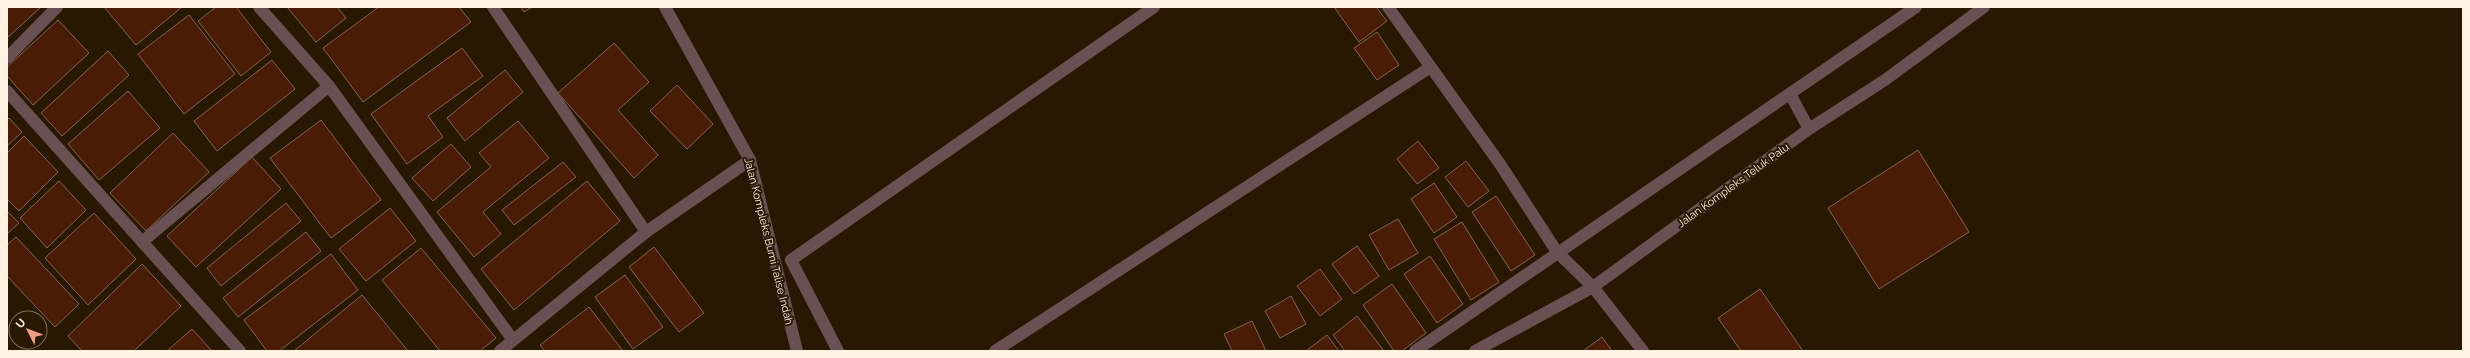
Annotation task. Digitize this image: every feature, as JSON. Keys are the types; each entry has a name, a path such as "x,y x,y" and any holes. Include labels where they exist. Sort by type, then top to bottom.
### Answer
{"street":[{"path":"7,58 57,7"},
{"path":"260,7 329,86 513,340"},
{"path":"493,7 646,232"},
{"name":"Jalan Kompleks Bumi Talise Indah","path":"665,7 750,160 797,351"},
{"path":"838,351 792,260 1154,7"},
{"path":"1388,7 1429,68 1500,164 1558,252 1593,287 1643,351"},
{"path":"1415,351 1916,7"},
{"name":"Jalan Kompleks Teluk Palu","path":"1475,351 1593,287 1809,128 1885,80 1984,7"},
{"path":"995,351 1429,68"},
{"path":"142,242 329,86"},
{"path":"7,91 240,351"},
{"path":"1790,94 1809,128"},
{"path":"500,351 646,232 750,160"}],"building":[{"path":"7,7 41,7 7,38"},
{"path":"104,7 182,7 136,45"},
{"path":"216,7 236,7 271,52 241,76 198,21"},
{"path":"287,7 337,7 346,18 316,42"},
{"path":"379,7 459,7 471,22 363,102 323,48"},
{"path":"521,7 532,7 524,12"},
{"path":"1334,7 1376,7 1387,21 1359,42"},
{"path":"189,15 235,74 184,114 138,54"},
{"path":"58,20 89,53 33,105 7,76 7,67"},
{"path":"1377,32 1399,65 1377,80 1354,48"},
{"path":"614,43 649,82 618,110 658,155 634,178 558,93"},
{"path":"462,48 483,76 428,116 443,137 407,164 371,114"},
{"path":"108,51 129,75 62,136 41,113"},
{"path":"272,60 295,89 217,151 194,121"},
{"path":"505,70 523,92 465,141 447,118"},
{"path":"677,85 713,124 687,149 650,111"},
{"path":"128,91 160,128 99,180 68,144"},
{"path":"9,118 22,132 7,146 7,120"},
{"path":"321,120 381,200 331,238 270,158"},
{"path":"518,121 549,158 483,212 501,234 474,257 437,212 491,167 479,153"},
{"path":"173,133 209,172 146,231 110,193"},
{"path":"24,136 58,172 19,211 7,199 7,153"},
{"path":"1418,141 1439,168 1417,184 1397,159"},
{"path":"451,144 471,167 433,201 412,178"},
{"path":"1918,150 1969,232 1879,289 1828,208"},
{"path":"252,157 281,189 196,267 167,236"},
{"path":"1466,161 1489,191 1468,207 1445,177"},
{"path":"563,162 576,177 514,225 502,210"},
{"path":"59,181 86,210 47,248 20,218"},
{"path":"587,181 620,221 514,310 481,269"},
{"path":"1434,183 1457,217 1434,233 1411,199"},
{"path":"1496,196 1535,255 1511,271 1472,212"},
{"path":"286,203 301,221 221,286 207,268"},
{"path":"390,208 416,241 366,281 339,249"},
{"path":"7,211 19,223 7,234"},
{"path":"94,213 136,259 88,305 45,258"},
{"path":"1398,219 1418,253 1389,270 1369,235"},
{"path":"1462,222 1499,282 1471,300 1434,239"},
{"path":"306,232 321,251 238,317 223,298"},
{"path":"16,237 79,304 55,327 48,320 48,310 39,310 7,276 7,245"},
{"path":"1357,246 1379,276 1354,294 1332,264"},
{"path":"654,247 704,313 679,332 629,267"},
{"path":"421,248 496,338 480,351 440,351 382,280"},
{"path":"331,254 358,290 279,351 267,351 244,320"},
{"path":"1430,256 1463,304 1437,323 1404,274"},
{"path":"142,264 181,306 134,351 82,351 68,336"},
{"path":"1320,269 1342,299 1320,316 1297,286"},
{"path":"625,275 663,327 633,349 595,297"},
{"path":"1392,284 1426,333 1402,351 1394,351 1363,305"},
{"path":"1760,289 1803,351 1741,351 1718,318"},
{"path":"362,295 408,351 294,351"},
{"path":"1291,296 1306,324 1280,338 1265,311"},
{"path":"589,307 623,351 545,351 540,345"},
{"path":"1357,316 1384,351 1345,351 1333,335"},
{"path":"1252,321 1266,351 1232,351 1224,334"},
{"path":"192,329 212,351 167,351"},
{"path":"1327,335 1339,351 1306,351"},
{"path":"1602,337 1612,351 1583,351"}]}
